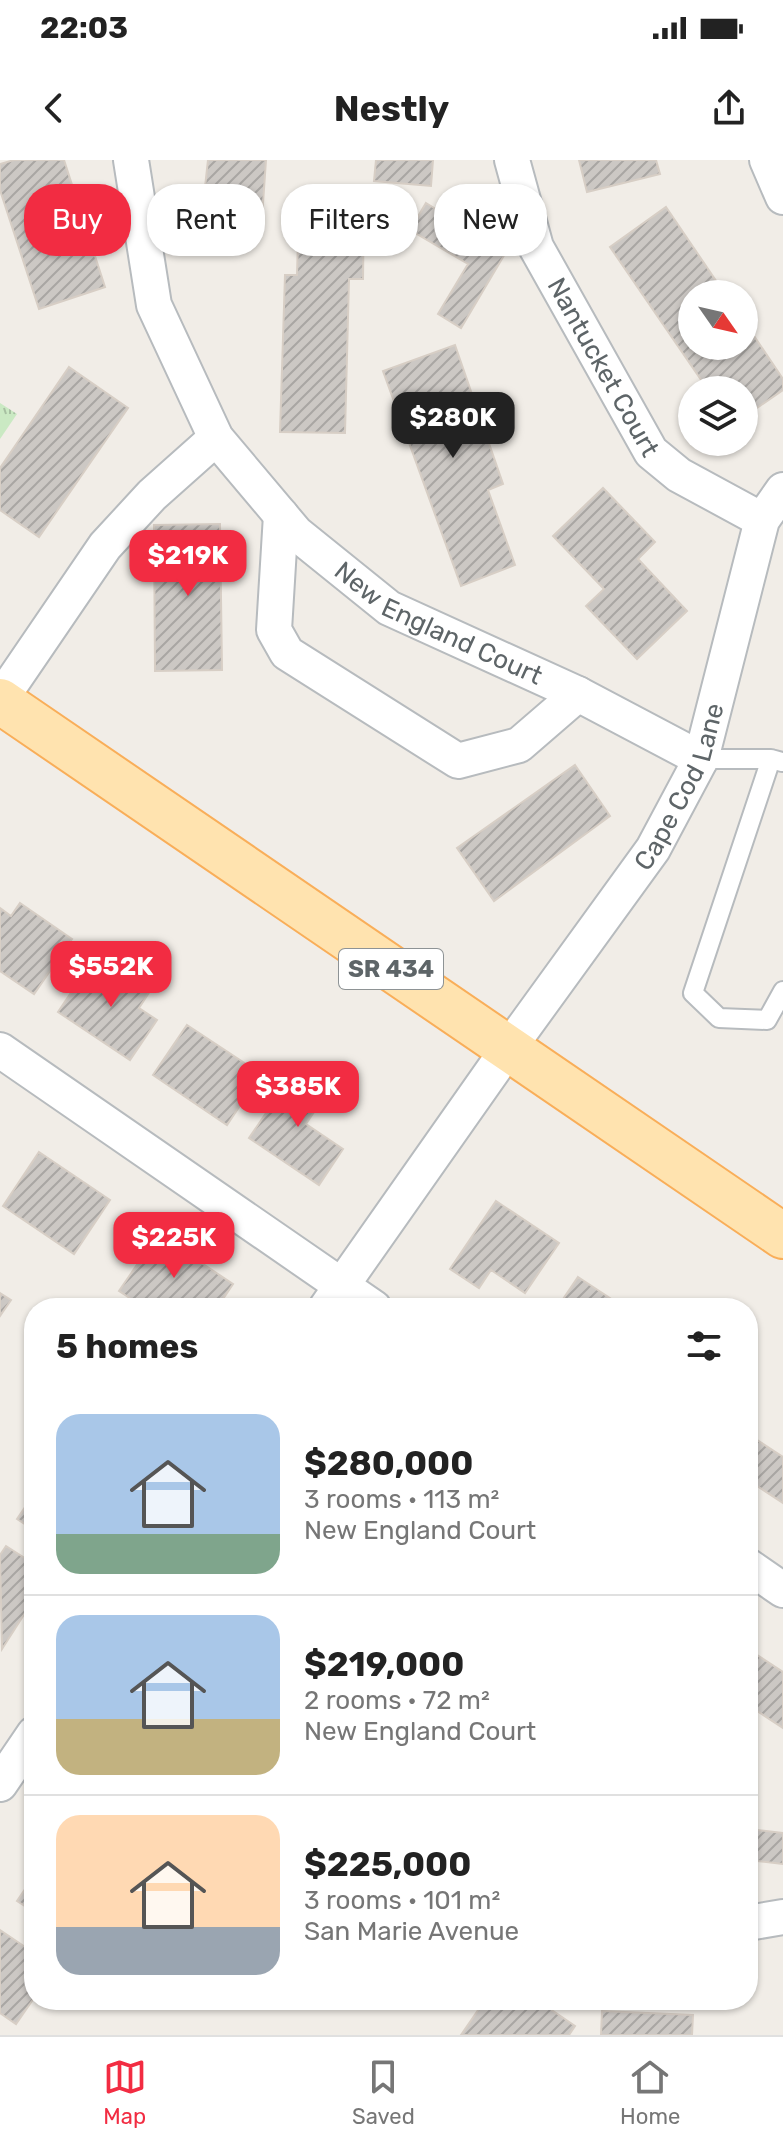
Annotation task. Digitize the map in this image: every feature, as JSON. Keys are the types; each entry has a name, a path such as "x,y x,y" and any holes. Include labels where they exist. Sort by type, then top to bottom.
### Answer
{"main road":[{"name":"SR 434","path":"0,700 783,1236"}],"street":[{"name":"New England Court","path":"131,160 154,305 216,438 296,533 389,608 578,694 701,759"},
{"name":"Nantucket Court","path":"512,160 536,247 651,452 679,475 762,520"},
{"path":"767,160 783,197"},
{"path":"0,700 105,546 152,495 216,438"},
{"name":"Cape Cod Lane","path":"334,1297 653,849 701,759 762,520 783,490"},
{"path":"281,515 274,630 287,653 458,761 519,745 578,694"},
{"path":"5,1064 334,1297"},
{"path":"758,1573 783,1590"},
{"path":"0,1784 24,1749"},
{"path":"758,1921 783,1917"}],"lane":[{"path":"701,759 777,760 693,993 719,1018 767,1020 783,991"}],"green space":[{"path":"0,403 17,414 0,439"}],"building":[{"path":"14,160 64,160 72,184 24,184 24,256 95,256 105,287 39,309 0,190 0,164"},
{"path":"208,160 266,160 264,184 205,184"},
{"path":"376,160 433,160 431,186 374,181"},
{"path":"579,160 656,160 660,174 587,192"},
{"path":"426,203 434,208 434,244 418,235 418,216"},
{"path":"666,207 716,280 678,280 678,346 610,247"},
{"path":"298,256 363,256 363,279 349,279 345,433 280,432 285,275 297,275"},
{"path":"454,256 504,256 461,328 438,314 468,264"},
{"path":"758,342 783,379 783,390 758,407 758,376 698,376 687,360 758,360"},
{"path":"455,345 503,484 488,490 515,565 461,586 383,371"},
{"path":"69,367 128,408 39,537 0,510 0,468"},
{"path":"603,488 655,542 638,559 687,611 637,659 586,606 604,589 553,536"},
{"path":"220,524 222,670 155,671 154,525"},
{"path":"575,765 610,816 494,901 457,848"},
{"path":"20,903 72,939 34,994 0,971 0,908 11,916"},
{"path":"119,965 152,988 139,1008 157,1020 130,1060 58,1012 89,966 109,980"},
{"path":"187,1025 246,1064 238,1076 253,1086 227,1125 153,1075"},
{"path":"296,1069 328,1091 306,1124 343,1149 319,1185 249,1138"},
{"path":"39,1152 110,1200 74,1254 3,1206"},
{"path":"496,1201 559,1243 525,1293 491,1270 479,1288 450,1269"},
{"path":"158,1234 233,1284 224,1298 130,1298 119,1291"},
{"path":"578,1277 610,1298 564,1298"},
{"path":"0,1293 11,1300 0,1316"},
{"path":"758,1441 783,1457 783,1503 758,1487"},
{"path":"24,1509 24,1524 17,1519"},
{"path":"6,1546 24,1558 24,1615 2,1649 0,1555"},
{"path":"758,1656 783,1672 783,1728 758,1712"},
{"path":"758,1830 783,1833 783,1864 758,1861"},
{"path":"24,1891 24,1906 17,1901"},
{"path":"0,1930 24,1946 26,2010 16,2024 0,2013"},
{"path":"478,2010 552,2010 575,2026 569,2035 461,2035"},
{"path":"602,2011 693,2015 692,2035 601,2035"}]}
